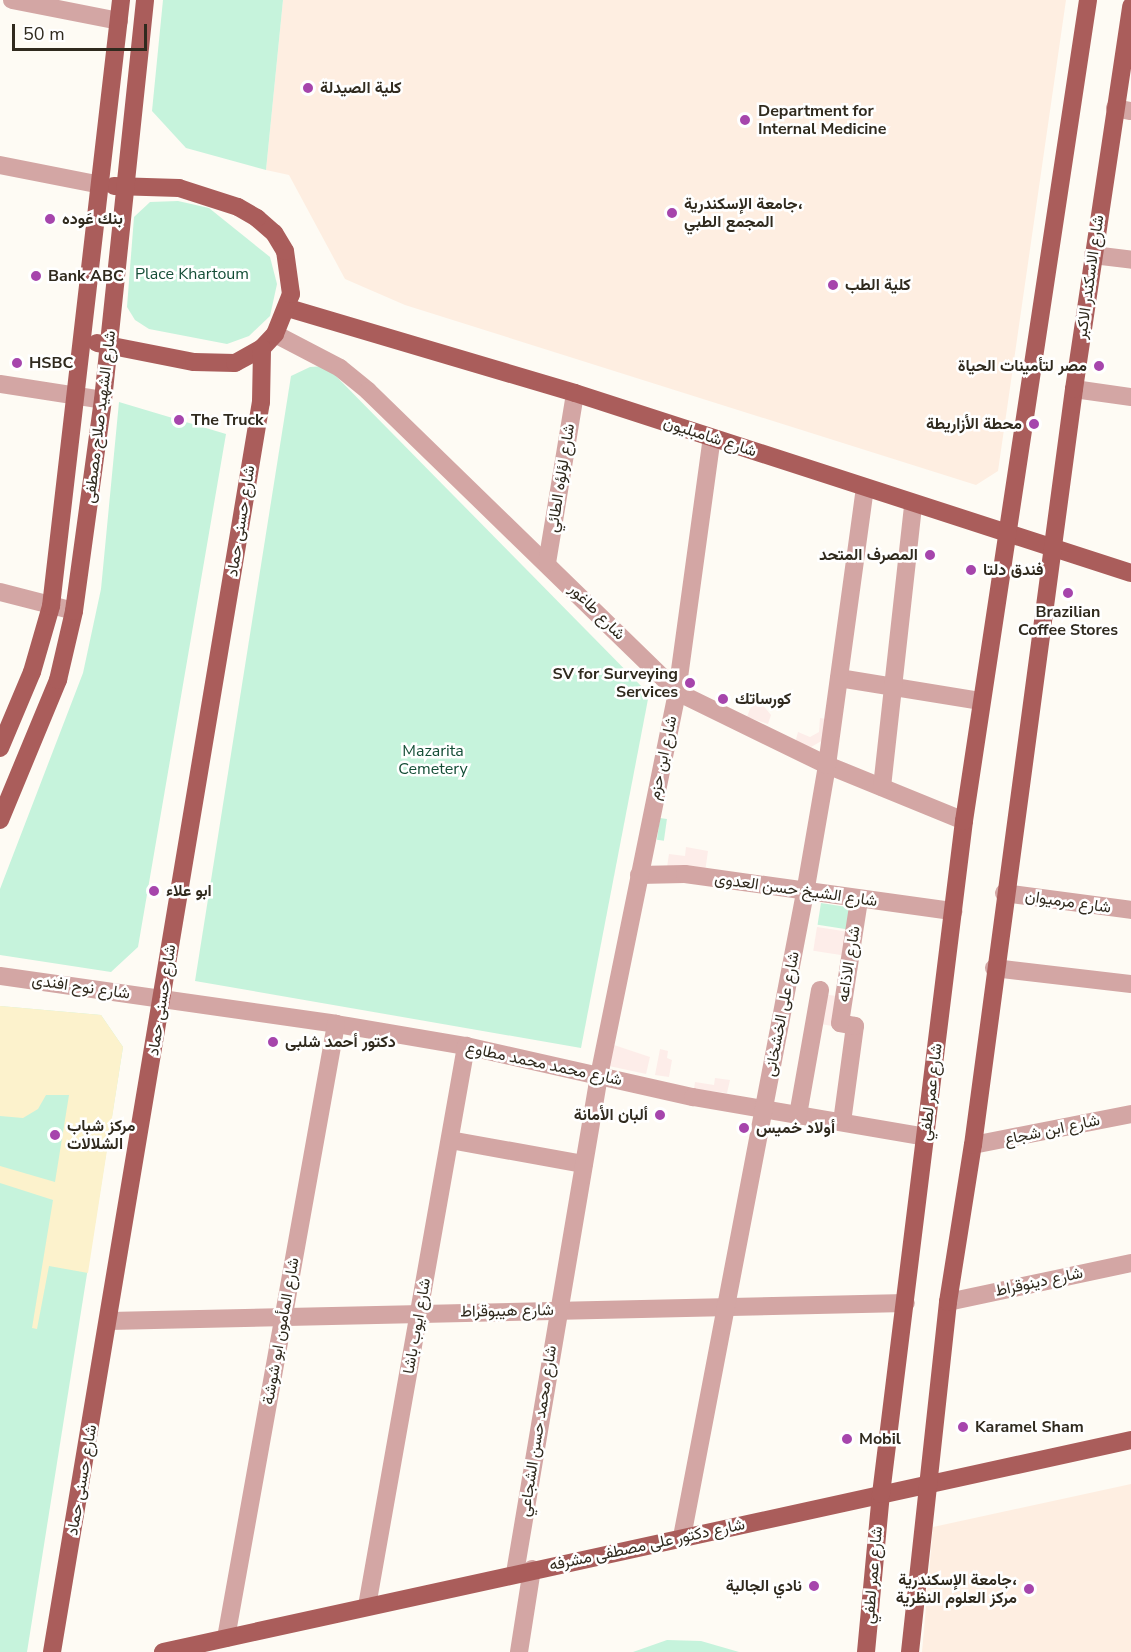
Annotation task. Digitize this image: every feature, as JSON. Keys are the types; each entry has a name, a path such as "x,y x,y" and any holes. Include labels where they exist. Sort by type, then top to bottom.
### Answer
{"main road":[{"name":"شارع الشهيد صلاح مصطفى","path":"0,748 32,672 51,606 77,398 121,0"},
{"name":"شارع الشهيد صلاح مصطفى","path":"0,820 58,680 74,611 103,400 145,0"},
{"path":"1005,533 1088,0"},
{"name":"شارع الاسكندر الاكبر","path":"1052,548 1093,255 1123,109 1131,6"},
{"path":"83,340 220,364 235,363 262,348 275,334 288,308 291,279 285,251 274,232 257,218 238,207 179,188 101,185"},
{"name":"شارع شامبليون","path":"288,308 575,393 1131,573"},
{"name":"شارع حسنى حماد","path":"52,1652 261,402 262,348"},
{"name":"شارع عمر لطفي","path":"866,1652 881,1494 964,821 1005,533"},
{"path":"909,1652 948,1302 973,1145 994,968 1052,548"},
{"name":"شارع دكتور على مصطفى مشرفه","path":"163,1652 524,1571 1131,1440"}],"street":[{"path":"12,0 119,21"},
{"path":"0,165 101,185"},
{"path":"1093,255 1131,260"},
{"name":"شارع طاغور","path":"275,334 340,368 368,391 677,692 827,765 964,821"},
{"path":"0,384 77,398 103,400"},
{"path":"1074,389 1131,397"},
{"name":"شارع لؤلؤه الطائي","path":"547,563 575,393"},
{"name":"شارع ابن حزم","path":"599,1076 677,692 712,438"},
{"name":"شارع على الخشخانى","path":"682,1537 723,1306 764,1110 805,893 827,765 865,488"},
{"path":"882,787 913,504"},
{"path":"0,592 74,611"},
{"path":"839,678 981,701"},
{"name":"شارع الشيخ حسن العدوى","path":"639,875 685,874 805,893 953,912"},
{"name":"شارع مرميوان","path":"1004,893 1131,910"},
{"name":"شارع الاذاعه","path":"842,1122 855,1026 840,1023 859,900"},
{"path":"994,968 1131,984"},
{"name":"شارع نوح افندى","path":"0,976 162,998"},
{"path":"788,985 844,994"},
{"path":"798,1115 820,990"},
{"name":"شارع محمد محمد مطاوع","path":"162,998 466,1046 764,1110 926,1137"},
{"name":"شارع المأمون ابو شوشة","path":"225,1638 336,1024"},
{"name":"شارع ايوب باشا","path":"367,1606 466,1046"},
{"name":"شارع محمد حسن الشجاعي","path":"519,1652 524,1571 557,1310 599,1076"},
{"name":"شارع ابن شجاع","path":"973,1145 1131,1114"},
{"path":"450,1140 584,1164"},
{"name":"شارع دينوقراط","path":"948,1302 1131,1263"},
{"name":"شارع هيبوقراط","path":"109,1321 906,1303"}],"shaded area":[{"name":"جامعة الإسكندرية، المجمع الطبي","path":"283,0 1066,0 998,471 976,485 405,305 345,279 289,175 266,170"},
{"path":"753,701 762,704 771,715 768,724 747,717"},
{"path":"820,718 827,719 825,739 811,747 795,743 798,732 810,737 819,732"},
{"path":"686,847 708,851 705,872 667,867 669,854 685,856"},
{"path":"817,927 848,932 844,956 813,951"},
{"path":"823,994 841,997 836,1026 818,1024"},
{"path":"614,1045 650,1057 646,1074 609,1066"},
{"path":"660,1049 668,1051 667,1058 672,1060 669,1077 655,1075"},
{"path":"715,1078 730,1080 727,1093 694,1089 695,1082 714,1085"},
{"name":"جامعة الإسكندرية، مركز العلوم النظرية","path":"1131,1484 1131,1652 922,1652 933,1527"}],"green space":[{"path":"163,0 283,0 266,170 186,148 152,111"},
{"name":"Place Khartoum","path":"178,201 209,208 270,257 277,284 270,316 249,336 227,344 149,329 135,320 127,307 134,217 150,202"},
{"name":"Mazarita Cemetery","path":"326,366 649,694 581,1048 195,981 291,376 310,367"},
{"path":"119,402 226,434 138,947 111,972 0,955 0,889 83,673 101,589"},
{"path":"660,818 667,819 664,841 657,840"},
{"path":"821,903 852,908 848,930 818,925"},
{"name":"مركز شباب الشلالات","path":"0,1006 101,1015 123,1047 27,1652 0,1652"},
{"path":"667,1640 701,1641 739,1652 633,1652"}],"sand":[{"name":"مركز شباب الشلالات","path":"0,1006 101,1015 123,1047 88,1273 49,1266 37,1329 32,1328 53,1200 0,1183 0,1166 55,1182 69,1095 46,1095 38,1109 23,1118 0,1116"}],"place":[{"name":"كلية الصيدلة","path":"308,88"},
{"name":"Department for Internal Medicine","path":"745,120"},
{"name":"جامعة الإسكندرية، المجمع الطبي","path":"672,213"},
{"name":"بنك عَوده","path":"50,219"},
{"name":"Bank ABC","path":"36,276"},
{"name":"كلية الطب","path":"833,285"},
{"name":"HSBC","path":"17,363"},
{"name":"مصر لتأمينات الحياة","path":"1099,366"},
{"name":"The Truck","path":"179,420"},
{"name":"محطة الأزاريطة","path":"1034,424"},
{"name":"المصرف المتحد","path":"930,555"},
{"name":"فندق دلتا","path":"971,570"},
{"name":"Brazilian Coffee Stores","path":"1068,593"},
{"name":"SV for Surveying Services","path":"690,683"},
{"name":"كورساتك","path":"723,699"},
{"name":"ابو علاء","path":"154,891"},
{"name":"دكتور أحمد شلبى","path":"273,1042"},
{"name":"ألبان الأمانة","path":"660,1115"},
{"name":"أولاد خميس","path":"744,1128"},
{"name":"مركز شباب الشلالات","path":"55,1135"},
{"name":"Karamel Sham","path":"963,1427"},
{"name":"Mobil","path":"847,1439"},
{"name":"نادي الجالية","path":"814,1586"},
{"name":"جامعة الإسكندرية، مركز العلوم النظرية","path":"1029,1589"}]}
